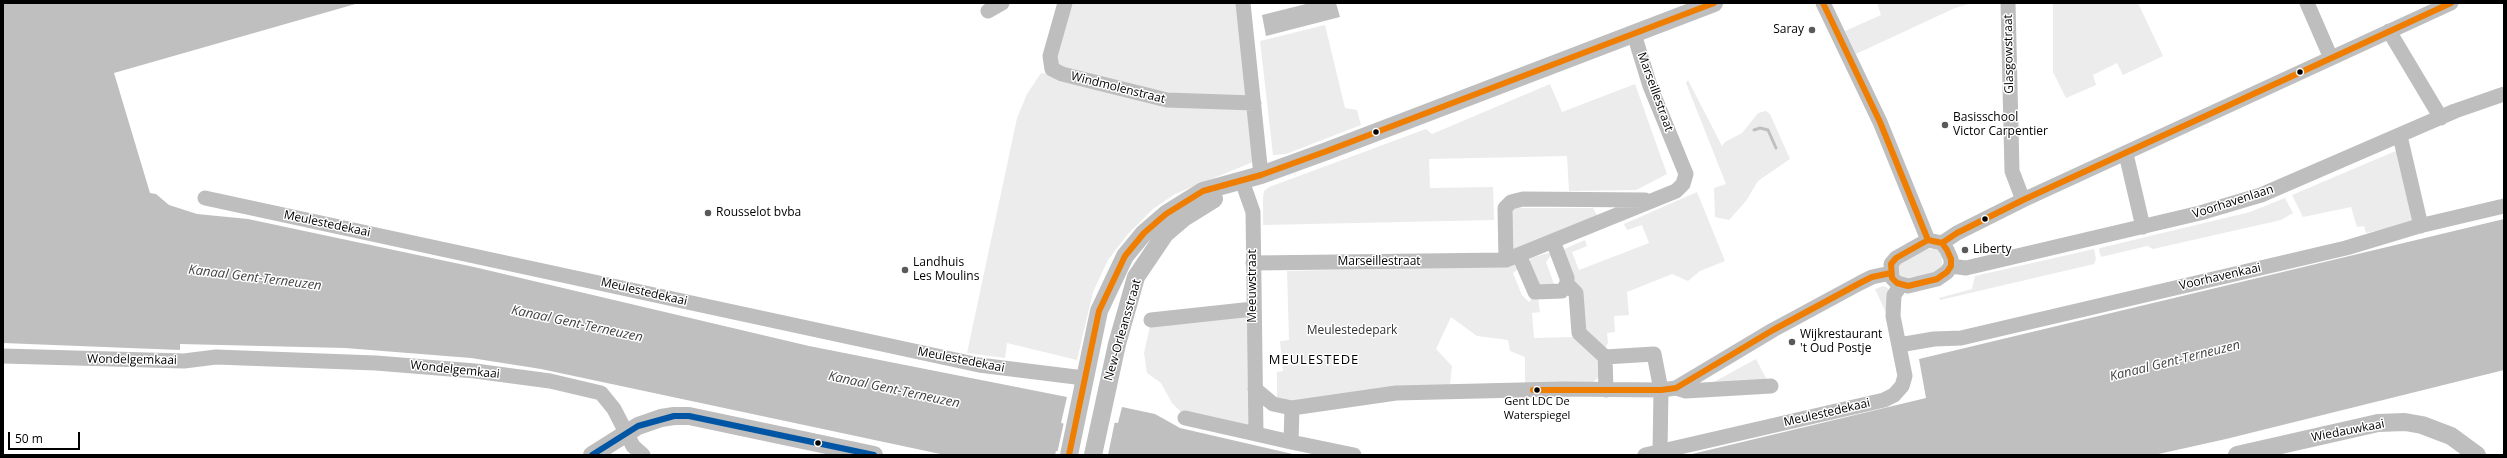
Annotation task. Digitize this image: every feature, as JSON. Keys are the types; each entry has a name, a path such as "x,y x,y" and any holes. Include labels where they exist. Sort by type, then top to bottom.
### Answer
{"main road":[{"name":"New-Orleansstraat","path":"1069,455 1099,311 1125,256 1144,233 1166,214 1203,190 1242,181 1260,175 1714,3"},
{"name":"New-Orleansstraat","path":"1093,455 1104,400 1131,292 1145,261 1165,234 1185,217 1208,202 1231,192 1242,181"},
{"path":"592,455 648,421 667,417 690,416 874,455"},
{"name":"Wiedauwkaai","path":"2237,455 2378,423 2405,422 2422,425 2451,436 2477,455"}],"street":[{"path":"988,11 1002,3"},
{"name":"Windmolenstraat","path":"1065,3 1050,56 1052,69 1057,72 1167,100 1254,103"},
{"path":"1244,3 1260,175"},
{"path":"1823,3 1935,242 1951,259 1951,266 1943,276 1937,279 1908,286 1901,285 1892,278 1891,264 1896,258 1935,242 1957,233 2023,200 2126,154 2451,3"},
{"name":"Glasgowstraat","path":"2008,3 2012,171 2023,200"},
{"path":"2307,3 2331,58"},
{"path":"2389,31 2441,118"},
{"name":"Marseillestraat","path":"1253,263 1513,257 1676,191 1683,184 1686,174 1650,86 1634,34"},
{"name":"Voorhavenlaan","path":"1951,266 1966,268 2144,227 2261,195 2441,118 2504,94"},
{"path":"2400,136 2421,226"},
{"path":"2126,154 2144,227"},
{"name":"Meeuwstraat","path":"1242,181 1253,212 1253,309 1256,434"},
{"name":"Meulestedekaai","path":"205,198 1083,386"},
{"name":"Marseillestraat","path":"1567,284 1562,291 1535,292 1513,257 1505,208 1511,202 1523,199 1652,200"},
{"path":"1601,199 1606,207 1606,219"},
{"name":"Voorhavenkaai","path":"1902,344 1934,339 1961,338 2346,248 2421,226 2504,206"},
{"path":"1553,241 1567,278 1567,284 1576,293 1579,333 1605,357 1606,390"},
{"path":"1255,391 1273,404 1292,408 1396,393 1562,389 1661,390 1676,388 1773,330 1860,283 1872,277 1891,273"},
{"name":"Meulestedekaai","path":"1645,455 1884,400 1894,395 1902,386 1905,376 1902,344 1893,316 1892,300 1901,285"},
{"path":"1151,320 1253,309"},
{"path":"1605,357 1654,354 1661,390 1660,452"},
{"name":"Wondelgemkaai","path":"3,356 184,361 216,358 376,363 475,371 550,381 601,392 614,409 633,446 642,455"},
{"path":"1676,388 1686,391 1771,386"},
{"path":"1291,442 1292,408"},
{"path":"1185,418 1354,455"}],"green space":[{"path":"1070,3 1238,3 1248,96 1184,97 1058,68 1057,51"},
{"path":"1877,3 1972,3 1955,8 1856,54 1845,31 1881,15"},
{"path":"2053,3 2138,3 2163,56 2123,75 2117,63 2093,75 2096,85 2066,98 2053,72"},
{"path":"1325,25 1345,108 1357,110 1361,125 1286,154 1273,155 1260,41"},
{"path":"1041,73 1249,107 1253,162 1175,194 1153,209 1128,234 1108,260 1093,292 1077,360 1007,343 1005,358 967,353 1017,118 1027,94"},
{"path":"1688,80 1722,146 1725,142 1742,133 1758,113 1766,111 1770,114 1790,159 1758,181 1746,201 1729,220 1715,217 1714,188 1726,184 1686,83"},
{"path":"1550,84 1562,112 1635,84 1667,174 1636,190 1569,191 1567,156 1429,159 1430,188 1493,187 1494,220 1263,225 1264,191 1269,187 1426,129 1432,134"},
{"path":"2398,150 2414,223 2366,233 2364,226 2357,227 2351,207 2303,217 2292,195"},
{"path":"1697,192 1725,261 1700,271 1688,281 1672,274 1627,292 1629,315 1614,316 1615,332 1607,333 1608,343 1604,350 1581,332 1564,249 1585,240 1587,246 1572,252 1579,270 1649,243 1642,225 1627,230 1624,224"},
{"path":"2285,198 2293,213 2281,220 2153,249 2147,246 2101,257 2099,250 2100,248 2250,212"},
{"path":"1515,208 1593,208 1597,215 1513,252 1509,212"},
{"path":"1926,248 1939,250 1942,255 1942,267 1935,273 1901,279 1896,267"},
{"path":"2094,249 2096,259 2094,264 1940,300 1939,298 1972,289 1975,276"},
{"path":"1548,253 1552,254 1546,262 1554,284 1539,285 1529,262 1531,258"},
{"name":"Meulestedepark","path":"1513,263 1518,269 1513,273 1522,295 1529,302 1533,297 1538,298 1540,312 1532,313 1534,338 1574,337 1597,356 1598,378 1592,383 1525,383 1525,357 1510,351 1508,340 1477,336 1451,317 1436,349 1452,366 1450,385 1277,403 1277,372 1283,371 1280,341 1289,340 1287,271 1505,266"},
{"path":"1883,286 1888,288 1889,292 1886,313 1875,289"},
{"path":"1249,314 1251,427 1186,417 1172,403 1161,383 1147,373 1144,353 1150,326"},
{"path":"1756,359 1768,382 1710,384"}],"water":[{"name":"Kanaal Gent-Terneuzen","path":"3,3 359,3 114,73 150,193 156,194 169,205 197,214 248,219 474,267 809,346 1067,397 1061,423 1109,433 1111,422 1118,423 1122,407 1155,414 1180,428 1297,455 1072,455 1056,451 1055,455 945,455 541,369 471,358 345,348 180,344 180,350 3,343"},
{"path":"1310,3 1336,3 1340,17 1266,36 1262,15"},
{"name":"Kanaal Gent-Terneuzen","path":"2504,219 2504,370 2226,439 2154,455 1688,455 1926,398 1919,359"}],"pier":[{"path":"1110,421 1115,421 1108,455 1057,454 1064,422 1107,431"}],"waterway":[{"path":"1754,130 1760,128 1768,130 1776,148"}],"transit line":[{"path":"1069,455 1099,311 1125,256 1144,233 1166,214 1203,191 1261,175 1327,151 1714,3"},
{"path":"1823,3 1880,122 1928,240"},
{"path":"1942,243 1957,233 2023,200 2451,3"},
{"path":"1928,240 1942,243 1947,250 1951,259 1951,266 1947,272 1937,279 1908,286 1897,283 1892,278 1891,264 1896,258 1928,240"},
{"path":"1533,390 1661,390 1676,388 1773,330 1860,283 1872,277 1891,273"},
{"path":"592,455 638,426 674,416 689,416 874,455"}],"place":[{"name":"Saray","path":"1812,30"},
{"name":"Basisschool Victor Carpentier","path":"1945,125"},
{"name":"Rousselot bvba","path":"708,213"},
{"name":"Liberty","path":"1965,250"},
{"name":"Landhuis Les Moulins","path":"905,270"},
{"name":"Wijkrestaurant 't Oud Postje","path":"1792,342"},
{"name":"Gent LDC De Waterspiegel","path":"1537,390"}],"district":[{"name":"MEULESTEDE","path":"1314,360"}]}
